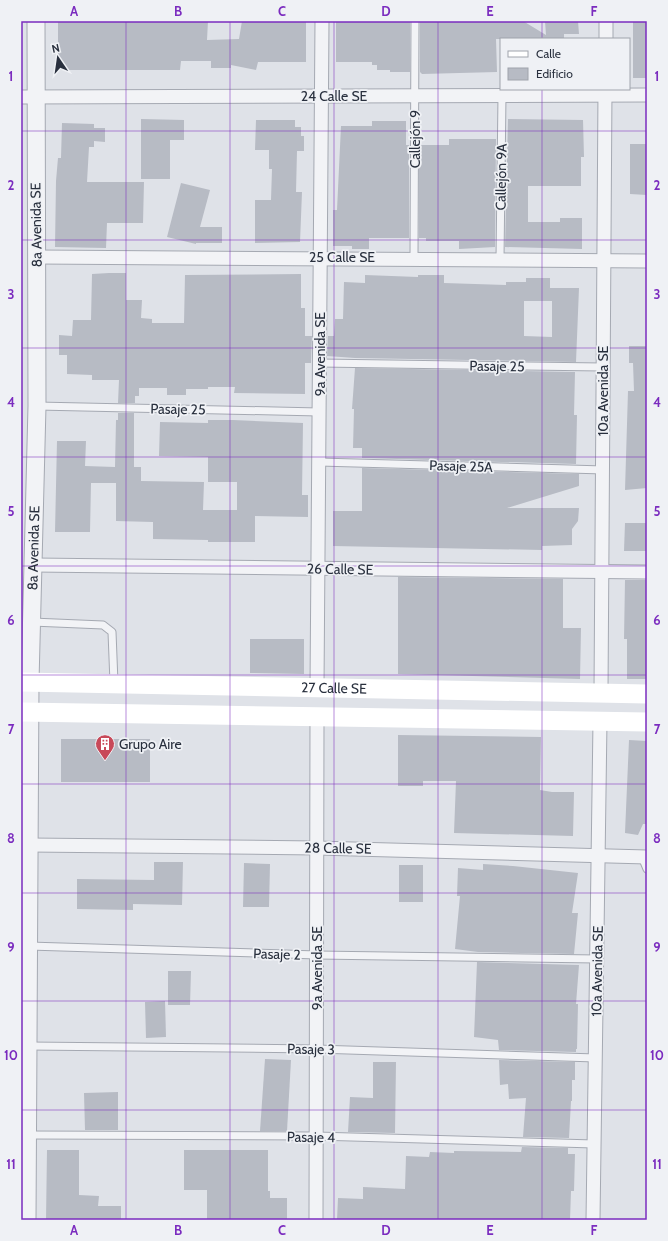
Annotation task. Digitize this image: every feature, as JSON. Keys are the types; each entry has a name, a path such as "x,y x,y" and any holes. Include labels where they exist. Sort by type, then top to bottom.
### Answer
{"main road":[{"name":"27 Calle SE","path":"26,682 647,694"},
{"name":"27 Calle SE","path":"25,712 647,722"}],"street":[{"name":"8a Avenida SE","path":"27,1220 29,845 25,712 26,682 32,622 37,406 37,257 28,97 36,21"},
{"name":"9a Avenida SE","path":"317,687 322,21"},
{"path":"606,21 606,38"},
{"name":"24 Calle SE","path":"28,97 415,96 605,92 647,95"},
{"name":"10a Avenida SE","path":"601,693 604,470 602,367 605,92"},
{"name":"25 Calle SE","path":"37,257 321,257 647,260"},
{"name":"26 Calle SE","path":"34,565 647,572"},
{"name":"9a Avenida SE","path":"316,1220 317,717"},
{"name":"10a Avenida SE","path":"593,1220 600,721"},
{"name":"28 Calle SE","path":"29,845 317,848 598,854 645,861"}],"lane":[{"name":"Callejón 9","path":"414,258 415,21"},
{"name":"Callejón 9A","path":"500,259 502,95"},
{"name":"Pasaje 25","path":"320,363 602,367"},
{"name":"Pasaje 25","path":"37,406 320,412"},
{"name":"Pasaje 25A","path":"319,462 604,470"},
{"path":"32,622 103,625 112,632 114,684"},
{"name":"Pasaje 2","path":"28,946 317,955 597,959"},
{"name":"Pasaje 3","path":"27,1046 317,1049 596,1058"},
{"name":"Pasaje 4","path":"28,1135 316,1136 594,1144"}],"building":[{"path":"58,21 208,21 207,40 239,39 242,21 306,21 306,62 258,62 256,70 231,65 231,68 211,68 211,61 181,61 180,70 58,70"},
{"path":"336,21 410,21 410,72 390,72 390,70 377,70 377,65 372,65 372,62 336,62"},
{"path":"420,21 523,21 546,35 545,21 578,21 579,34 564,34 564,38 496,39 497,72 422,74 420,72"},
{"path":"633,21 647,21 647,78 633,78"},
{"path":"141,119 184,120 184,140 170,140 170,179 141,179"},
{"path":"508,119 583,120 584,157 581,157 581,186 528,186 528,222 560,222 560,218 582,218 582,249 505,247"},
{"path":"256,120 295,120 295,127 301,127 301,136 304,136 304,151 297,151 296,192 302,192 300,242 255,243 255,200 271,200 272,169 269,169 269,150 255,150"},
{"path":"372,121 406,121 406,145 409,145 409,238 369,238 369,249 352,249 352,246 333,246 333,210 337,210 341,126 372,126"},
{"path":"62,123 94,124 94,128 105,128 105,142 94,141 94,147 89,147 87,182 144,182 143,223 107,223 106,248 55,247 56,181 58,158 61,158"},
{"path":"449,139 496,139 495,247 459,249 459,241 426,241 426,238 419,238 419,145 449,145"},
{"path":"630,144 647,144 647,195 630,194"},
{"path":"181,183 210,190 200,227 222,227 222,243 196,244 167,237"},
{"path":"126,273 126,300 142,300 141,318 152,319 152,323 184,323 185,275 301,274 301,308 305,308 305,336 312,336 311,363 305,363 305,394 234,393 235,387 208,387 208,389 186,389 186,395 167,395 167,388 139,388 139,396 135,396 135,403 118,403 119,380 92,380 92,375 67,374 67,355 59,355 59,335 72,336 73,320 91,320 92,274"},
{"path":"365,275 418,277 418,275 444,275 444,283 506,285 506,282 526,282 526,278 550,278 550,288 579,288 576,362 355,358 327,356 328,336 334,336 335,319 343,319 344,282 365,283","holes":["524,301 552,301 552,337 524,336"]},
{"path":"629,346 647,346 647,488 625,490 628,391 634,391 633,363 629,363"},
{"path":"355,368 575,372 574,415 577,415 576,464 362,458 362,448 353,448 354,409 352,409"},
{"path":"118,413 134,413 134,467 141,467 141,481 204,482 203,510 237,510 237,482 208,482 208,457 159,456 160,422 208,423 208,420 233,420 303,423 302,495 308,495 308,517 255,516 255,542 208,542 208,540 153,539 153,522 116,521 116,483 91,483 90,532 55,532 57,441 86,441 85,466 115,467 116,420 118,420"},
{"path":"362,468 579,474 579,486 507,508 579,508 578,521 572,529 572,545 542,546 542,550 333,546 333,511 362,511"},
{"path":"625,523 647,523 647,551 624,551"},
{"path":"398,577 563,579 563,628 581,628 580,679 398,674"},
{"path":"625,580 647,580 647,679 627,679 627,639 624,639"},
{"path":"250,639 304,639 304,674 250,673"},
{"path":"398,735 541,737 540,790 552,792 574,792 573,836 454,833 456,781 423,781 423,786 398,786"},
{"name":"Grupo Aire","path":"61,739 150,739 150,782 61,782"},
{"path":"629,740 647,741 647,824 643,824 638,835 625,833"},
{"path":"154,862 183,862 182,905 133,904 133,910 77,909 77,879 154,880"},
{"path":"244,863 270,864 269,907 243,907"},
{"path":"483,864 578,873 572,913 578,913 574,954 478,952 455,949 460,896 457,896 458,868 483,870"},
{"path":"399,865 423,865 423,902 399,902"},
{"path":"477,962 579,965 576,1004 578,1004 576,1052 499,1050 498,1040 474,1037"},
{"path":"168,971 191,971 190,1005 168,1005"},
{"path":"165,1001 166,1037 146,1038 145,1002"},
{"path":"265,1059 291,1060 287,1131 260,1131"},
{"path":"499,1060 575,1062 575,1080 572,1080 569,1138 523,1137 526,1098 509,1099 508,1084 500,1085"},
{"path":"373,1062 396,1062 395,1133 348,1132 350,1097 373,1098"},
{"path":"118,1092 118,1130 85,1130 84,1093"},
{"path":"522,1147 568,1148 568,1154 575,1154 574,1191 571,1191 570,1220 337,1220 338,1198 363,1199 363,1187 405,1189 406,1156 429,1157 430,1152 454,1153 454,1151 521,1152"},
{"path":"47,1150 79,1150 79,1195 99,1196 98,1206 121,1206 121,1220 46,1220"},
{"path":"184,1150 268,1150 268,1191 270,1191 270,1198 287,1198 287,1220 207,1220 207,1190 184,1190"}],"place":[{"name":"Grupo Aire","path":"105,761"}]}
